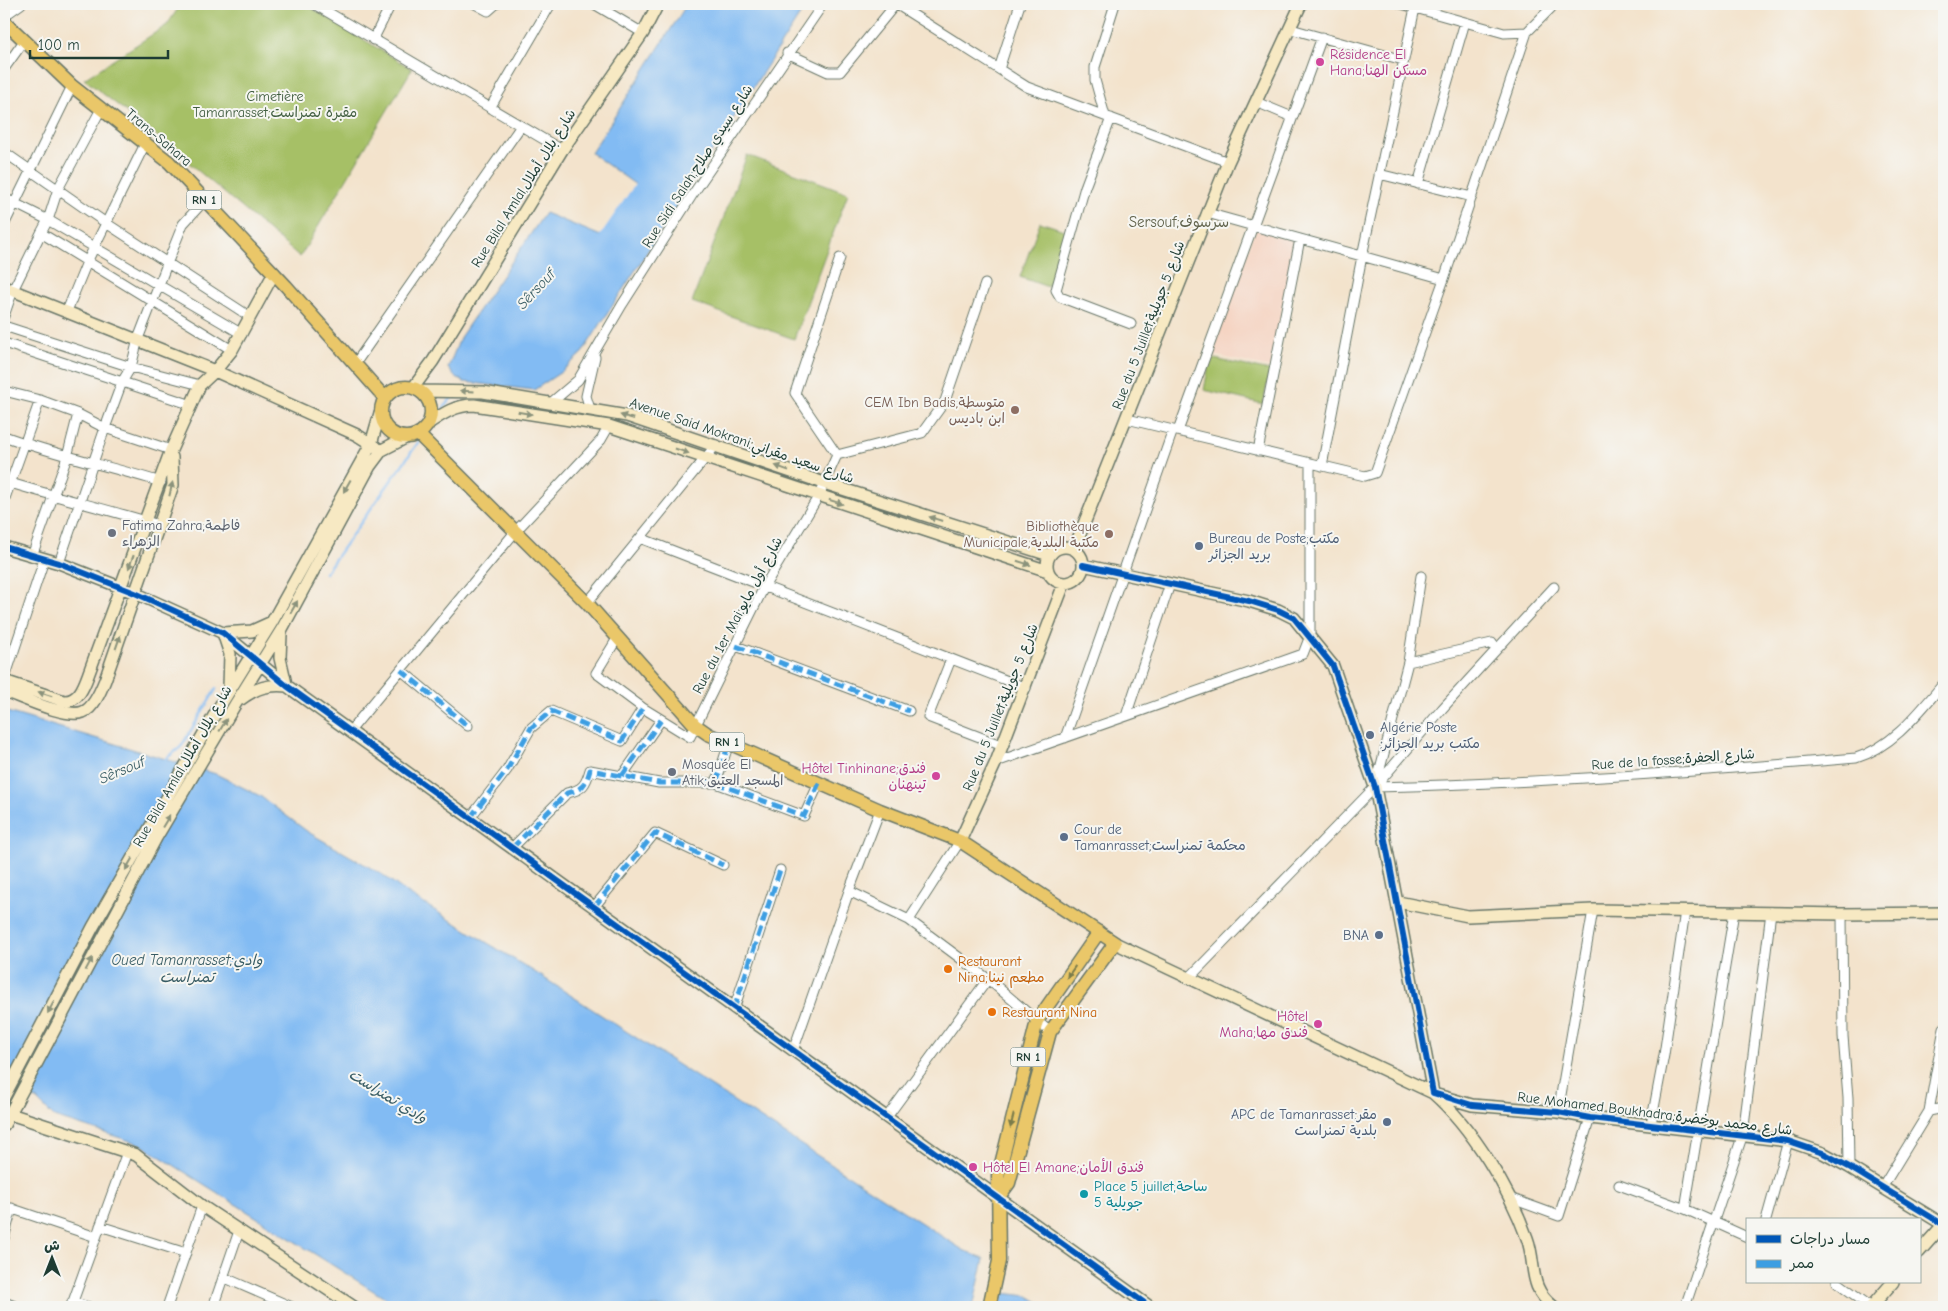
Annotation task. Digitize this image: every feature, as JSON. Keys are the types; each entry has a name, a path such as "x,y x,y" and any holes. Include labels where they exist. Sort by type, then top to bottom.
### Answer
{"main road":[{"name":"Trans-Sahara","path":"4,21 72,86 169,162 274,274 385,398"},
{"path":"397,389 416,390 424,395 430,407 429,423 418,434 405,438 391,433 385,427 380,412 385,398 397,389"},
{"name":"RN 1","path":"418,434 587,603 695,725 708,734 729,744 880,810 960,841 1115,943 1050,1032 1009,1183 999,1198"},
{"name":"RN 1","path":"989,1307 999,1262 998,1176 1037,1021 1099,932"}],"street":[{"path":"4,16 21,4"},
{"path":"314,4 562,150"},
{"path":"373,40 391,4"},
{"path":"475,4 488,11 496,4"},
{"path":"490,108 551,4"},
{"path":"594,4 643,33"},
{"name":"Rue Bilal Amlal,شارع بلال أملال","path":"416,390 562,150 643,33 658,4"},
{"name":"Rue Sidi Salah;شارع سيدي صلاح","path":"552,402 578,380 691,197 787,53 823,4"},
{"path":"787,53 828,72 840,72 896,4 1027,87 1228,162"},
{"path":"999,69 1020,4"},
{"path":"1115,4 1095,67 1095,80 1108,117 1085,186 1056,290 1060,297 1131,324"},
{"name":"Rue du 5 Juillet,شارع 5 جويلية","path":"1074,549 1228,162 1301,4"},
{"path":"1401,4 1504,34 1527,32"},
{"path":"1127,419 1365,476 1375,473 1444,279 1527,32 1551,8 1552,4"},
{"path":"1322,466 1362,256 1415,8"},
{"path":"1418,184 1465,22"},
{"path":"1291,29 1403,60"},
{"path":"1065,738 1121,573 1254,226 1322,37"},
{"path":"4,69 24,41"},
{"path":"4,225 72,86"},
{"path":"1256,102 1292,117"},
{"path":"4,316 8,288 48,220 58,189 101,109"},
{"path":"355,364 521,126"},
{"path":"67,311 94,246 145,144"},
{"path":"4,152 167,264 249,316"},
{"path":"1379,174 1472,197"},
{"path":"4,198 94,246 242,334"},
{"path":"58,563 95,462 105,428 122,382 131,367 138,339 183,224 205,200"},
{"path":"1207,213 1444,279"},
{"path":"41,232 153,303 232,350"},
{"path":"1258,451 1300,239"},
{"path":"840,258 795,393 837,455 922,433 945,401 985,284"},
{"path":"44,560 4,681 70,701 78,696 87,679 161,482 171,450 200,385 215,371 232,350 242,334 249,316 274,274"},
{"path":"8,288 215,371 382,450"},
{"path":"4,326 131,367 200,385"},
{"path":"4,342 192,405"},
{"name":"Rue Sidi Salah;شارع سيدي صلاح","path":"590,409 586,396 597,347"},
{"name":"Avenue Said Mokrani;شارع سعيد مقراني","path":"416,390 477,392 552,402 627,416 824,483 1049,555"},
{"path":"4,391 40,400 78,414 105,428 171,450"},
{"path":"4,501 7,482 26,444 40,400"},
{"name":"Avenue Said Mokrani;شارع سعيد مقراني","path":"429,423 461,405 474,405 609,426 818,497 1048,571"},
{"name":"Rue Bilal Amlal,شارع بلال أملال","path":"4,1125 7,1114 232,698 251,656 272,622 371,444 380,412"},
{"path":"32,556 67,457 78,414"},
{"path":"350,731 515,532 601,440 609,426"},
{"path":"4,436 67,457 95,462 161,482"},
{"name":"Rue Bilal Amlal,شارع بلال أملال","path":"4,1097 93,927 232,698 262,664 370,466 382,450 405,438"},
{"path":"587,603 716,445"},
{"path":"4,691 67,713 83,712 92,705 102,688 173,485 171,450"},
{"name":"Rue du 1er Mai;شارع أول مايو","path":"695,725 764,587 818,497 837,455"},
{"path":"996,762 1303,654 1310,636 1310,464"},
{"path":"7,482 54,496 80,501 159,525"},
{"path":"640,538 1026,688"},
{"path":"1063,546 1074,549 1081,556 1083,565 1079,576 1064,584 1054,579 1048,571 1049,555 1063,546"},
{"path":"4,547 58,563 135,593 223,633 287,686 793,1052 887,1117 1150,1307"},
{"path":"1083,565 1278,610 1294,618 1333,666 1376,787 1433,1094"},
{"path":"1376,787 1408,662 1421,576"},
{"name":"Rue du 5 Juillet,شارع 5 جويلية","path":"960,841 1003,746 1064,584"},
{"path":"1126,716 1170,584"},
{"path":"1188,979 1376,787 1442,709 1554,587"},
{"path":"223,633 252,631 272,622"},
{"path":"282,629 280,658 287,686"},
{"path":"223,633 230,654 232,698 258,688 276,684 287,686"},
{"path":"618,637 596,674 643,708 690,737 695,725"},
{"path":"1408,662 1492,643 1496,650"},
{"path":"736,646 909,711"},
{"path":"951,659 928,717 1003,746"},
{"path":"400,670 468,726"},
{"path":"87,679 95,682 102,688"},
{"name":"Rue de la fosse;شارع الحفرة","path":"1376,787 1504,784 1688,773 1856,758 1873,751 1906,726 1944,684"},
{"path":"78,696 92,705"},
{"path":"470,818 507,770 531,728 551,711 622,741 643,708"},
{"path":"622,776 661,720"},
{"path":"716,783 729,744"},
{"path":"512,848 567,793 578,791 585,785 590,770 659,783 716,783 804,816 819,783"},
{"path":"793,1052 849,891 880,810"},
{"path":"594,907 655,833 724,865"},
{"path":"909,920 960,841"},
{"path":"734,1009 780,870"},
{"path":"849,891 909,920 988,979 1050,1032"},
{"path":"1398,902 1468,916 1593,910 1842,914 1944,913"},
{"path":"1558,1112 1593,910"},
{"path":"1651,1124 1664,1055 1685,911"},
{"path":"1685,1209 1734,912"},
{"path":"1685,1307 1743,1134 1771,912"},
{"path":"1842,914 1844,1036 1848,1098 1848,1167"},
{"path":"1115,943 1433,1094 1452,1110 1468,1130 1510,1198 1528,1240 1535,1285 1554,1307"},
{"path":"887,1117 988,979"},
{"path":"1882,1188 1930,1111 1944,1028"},
{"name":"Rue Mohamed Boukhadra;شارع محمد بوخضرة","path":"1433,1094 1472,1105 1558,1112 1590,1118 1788,1140 1823,1153 1944,1225"},
{"path":"1468,1130 1467,1117 1472,1105"},
{"path":"1930,1111 1944,1108"},
{"path":"7,1114 136,1155 202,1206 342,1304 354,1307"},
{"path":"1510,1198 1559,1216 1590,1118"},
{"path":"1767,1218 1788,1140"},
{"path":"89,1307 71,1305 127,1152"},
{"path":"1619,1185 1685,1209 1746,1237"},
{"path":"167,1307 202,1206"},
{"path":"4,1238 8,1207 96,1237"},
{"path":"1920,1251 1944,1225"},
{"path":"100,1226 186,1253"},
{"path":"213,1307 239,1231"},
{"path":"223,1276 292,1307"},
{"path":"1840,1284 1871,1307 1891,1284"},
{"path":"4,1302 17,1307"}],"shaded area":[{"path":"1255,229 1296,241 1270,368 1210,354"}],"green space":[{"name":"Cimetière Tamanrasset;مقبرة تمنراست","path":"181,4 305,4 412,69 300,257 156,135 84,79 167,25"},
{"path":"747,155 848,193 794,339 692,302"},
{"path":"1040,222 1067,231 1048,287 1020,277"},
{"path":"1210,358 1270,371 1263,404 1204,390"}],"water":[{"path":"687,4 807,4 582,353 561,372 534,390 464,382 454,376 448,368 461,336 545,213 601,236 636,185 591,153"},
{"name":"Oued Tamanrasset;وادي تمنراست","path":"4,711 216,774 260,796 308,832 383,875 410,895 541,976 963,1250 984,1259 973,1307 399,1307 140,1144 54,1117 36,1099 4,1088"},
{"path":"1003,1293 1028,1296 1047,1307 1001,1307"}],"waterway":[{"name":"Sêrsouf","path":"601,236 636,185"},
{"name":"Sêrsouf","path":"442,410 453,396"},
{"name":"Sêrsouf","path":"325,573 420,440"},
{"name":"Sêrsouf","path":"163,761 181,747 216,689"}],"marked path":[{"path":"736,646 909,711"},
{"path":"401,670 468,726"},
{"path":"470,818 507,770 531,728 551,711 622,741 643,708"},
{"path":"622,776 661,720"},
{"path":"512,848 567,793 583,786 590,770 659,783 716,783 729,743"},
{"path":"716,783 804,816 819,783"},
{"path":"594,907 655,833 723,865"},
{"path":"734,1009 780,870"}],"cycle path":[{"path":"4,547 59,563 135,593 223,633 287,686 1150,1307"},
{"path":"1083,565 1249,601 1278,610 1294,618 1333,666 1375,787 1433,1093 1472,1105 1558,1112 1590,1118 1788,1141 1823,1153 1944,1225"}],"place":[{"name":"Résidence El Hana;مسكن الهنا","path":"1320,62"},
{"name":"CEM Ibn Badis;متوسطة ابن باديس","path":"1015,410"},
{"name":"Fatima Zahra;فاطمة الزهراء","path":"112,533"},
{"name":"Bibliothèque Municipale;مكتبة البلدية","path":"1109,534"},
{"name":"Bureau de Poste;مكتب بريد الجزائر","path":"1199,546"},
{"name":"Algérie Poste ;مكتب بريد الجزائر","path":"1370,735"},
{"name":"Mosquée El Atik;المسجد العتيق","path":"672,772"},
{"name":"Hôtel Tinhinane;فندق تينهنان","path":"936,776"},
{"name":"Cour de Tamanrasset;محكمة تمنراست","path":"1064,837"},
{"name":"BNA","path":"1379,935"},
{"name":"Restaurant Nina;مطعم نينا","path":"948,969"},
{"name":"Restaurant Nina","path":"992,1012"},
{"name":"Hôtel Maha;فندق مها","path":"1318,1024"},
{"name":"APC de Tamanrasset;مقر بلدية تمنراست","path":"1387,1122"},
{"name":"Hôtel El Amane;فندق الأمان","path":"973,1167"},
{"name":"Place 5 juillet;ساحة 5 جويلية","path":"1084,1194"}],"district":[{"name":"Sersouf;سرسوف","path":"1179,222"}],"water label":[{"name":"وادي تمنراست","path":"388,1096"}]}
